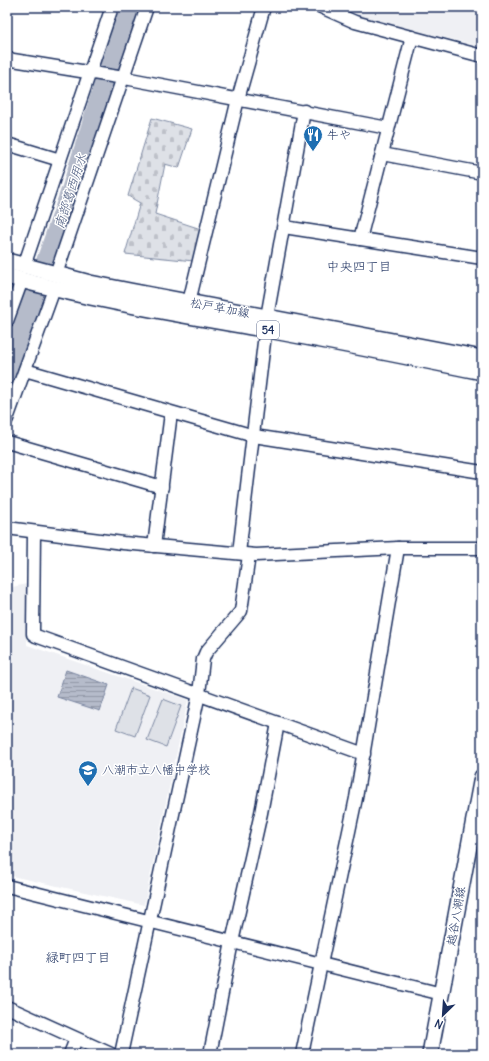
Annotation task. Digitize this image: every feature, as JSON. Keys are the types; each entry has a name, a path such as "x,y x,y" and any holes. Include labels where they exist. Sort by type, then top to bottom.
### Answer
{"main road":[{"name":"松戸草加線","path":"7,261 23,273 118,303 267,323 482,358"},
{"name":"松戸草加線","path":"7,276 23,273"},
{"name":"松戸草加線","path":"55,282 130,291 189,302 267,323 482,372"},
{"name":"越谷八潮線","path":"430,1054 481,787"}],"street":[{"path":"7,321 112,7"},
{"path":"7,419 55,282 147,7"},
{"path":"189,302 238,99 264,7"},
{"path":"321,7 355,22 482,56"},
{"path":"360,239 412,37"},
{"path":"7,59 90,72 388,128"},
{"path":"121,1054 199,694 203,659 206,652 241,611 244,554 254,436 267,323 304,111"},
{"path":"7,144 60,160"},
{"path":"382,154 482,173"},
{"path":"284,227 482,258"},
{"path":"25,370 254,436 482,472"},
{"path":"154,546 171,413"},
{"path":"7,442 162,487"},
{"path":"7,528 154,546 244,554 398,548 482,548"},
{"path":"34,532 33,634 364,754"},
{"path":"302,1054 353,813 398,548"},
{"path":"210,1054 232,942 261,813 278,723"},
{"path":"7,886 442,994"},
{"path":"7,1007 111,1054"},
{"path":"70,1054 76,1039"}],"shaded area":[{"path":"339,7 482,7 482,47 362,17"},
{"name":"八潮市立八幡中学校","path":"27,584 27,645 188,700 144,905 7,875 7,588"}],"green space":[{"path":"152,118 192,129 179,168 165,164 155,214 201,229 194,261 125,254 140,203 128,196"},
{"path":"131,688 150,695 135,736 116,729"},
{"path":"163,699 181,706 166,747 147,740"}],"water":[{"path":"66,670 109,685 100,711 57,697"}],"waterway":[{"name":"南部葛西用水","path":"7,374 72,189 129,7"}],"place":[{"name":"牛や","path":"313,152"},
{"name":"八潮市立八幡中学校","path":"88,787"}],"district":[{"name":"中央四丁目","path":"359,266"},
{"name":"緑町四丁目","path":"78,957"}]}
